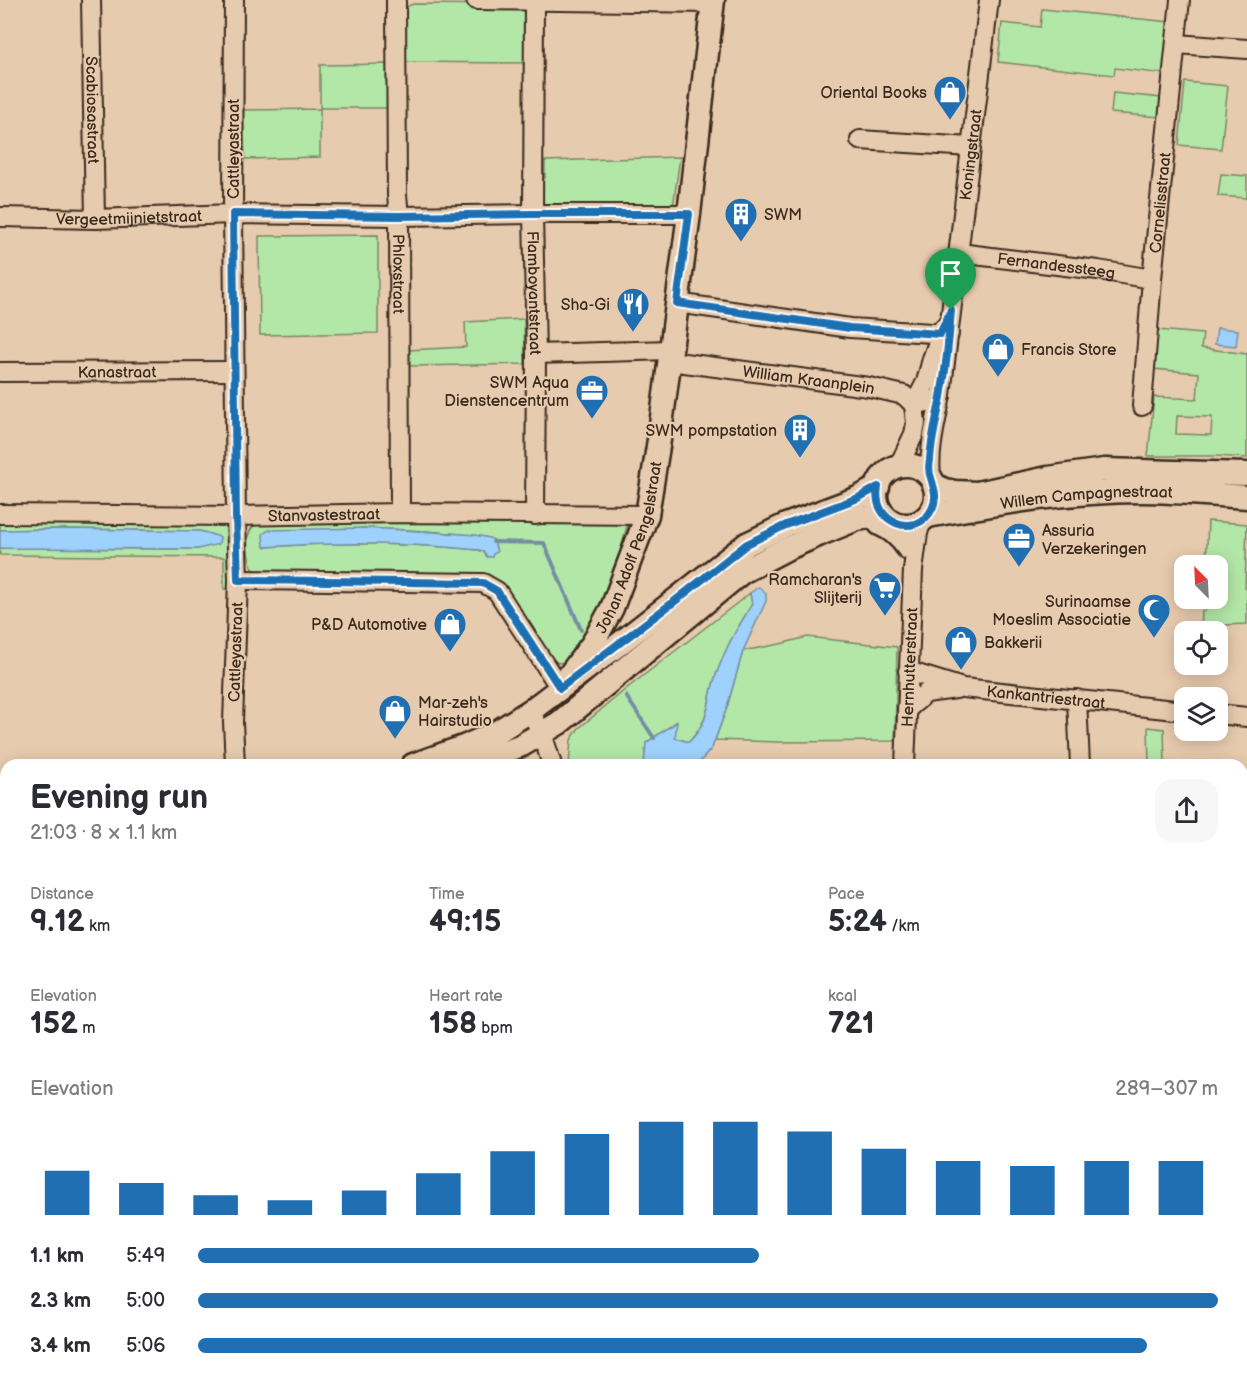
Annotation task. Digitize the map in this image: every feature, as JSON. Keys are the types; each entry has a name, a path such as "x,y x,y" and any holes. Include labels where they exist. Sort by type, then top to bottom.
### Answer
{"main road":[{"name":"Johan Adolf Pengelstraat","path":"560,688 593,643 612,608 647,515 689,214 713,1"},
{"path":"486,759 522,745 550,728 742,572 786,549 857,519 892,519 907,525 925,518 934,507 936,500 932,482 921,470 913,466 895,468 884,475 878,487 877,502 892,519"},
{"name":"Willem Campagnestraat","path":"932,482 945,490 977,493 1048,478 1104,470 1247,474"},
{"path":"428,759 497,732 530,711 747,544 786,525 858,498 878,487"},
{"name":"Willem Campagnestraat","path":"925,518 990,504 1092,493 1142,491 1247,497"},
{"path":"857,519 871,521 890,529 903,540 908,548"}],"street":[{"name":"Scabiosastraat","path":"91,0 94,219"},
{"name":"Cattleyastraat","path":"234,0 234,371 238,580 233,722 235,759"},
{"name":"Phloxstraat","path":"396,0 400,513"},
{"path":"476,0 713,1"},
{"name":"Koningstraat","path":"895,468 914,434 916,423 914,405 926,382 951,310 988,0"},
{"name":"Cornelisstraat","path":"1142,406 1152,279 1180,0"},
{"name":"Flamboyantstraat","path":"534,1 535,515"},
{"path":"1176,44 1247,49"},
{"path":"860,140 971,147"},
{"name":"Vergeetmijnietstraat","path":"0,217 94,219 233,214 399,216 689,214"},
{"name":"Fernandessteeg","path":"959,253 1152,279"},
{"path":"677,303 850,328 944,334"},
{"name":"Koningstraat","path":"932,482 929,462 941,395 944,334"},
{"name":"William Kraanplein","path":"536,354 670,356 869,387 904,395 914,405"},
{"name":"Kanastraat","path":"0,372 234,371"},
{"path":"914,405 935,400 941,395"},
{"name":"Stanvastestraat","path":"0,514 647,515"},
{"name":"Hernhutterstraat","path":"905,759 913,570 918,533 925,518"},
{"name":"Hernhutterstraat","path":"892,519 904,534 913,570"},
{"path":"238,580 483,583 497,591 560,688"},
{"name":"Kankantriestraat","path":"909,671 963,688 1174,710"},
{"path":"907,709 926,693 963,688"},
{"path":"1077,699 1080,759"},
{"path":"530,711 550,728 552,759"},
{"path":"1228,715 1247,717"},
{"path":"522,745 543,759"}],"green space":[{"path":"413,4 515,5 521,7 526,11 529,63 401,62 404,11"},
{"path":"1042,9 1170,22 1164,74 1115,68 1114,75 998,62 1002,23 1040,27"},
{"path":"392,64 392,108 320,108 320,65"},
{"path":"1185,82 1228,86 1221,149 1179,145"},
{"path":"1113,93 1162,98 1160,117 1111,113"},
{"path":"320,109 320,157 245,159 243,110"},
{"path":"680,157 673,207 544,209 539,197 539,179 545,178 545,161"},
{"path":"1221,174 1247,176 1247,198 1218,196"},
{"path":"378,235 378,333 260,335 259,236"},
{"path":"524,319 525,364 408,366 408,350 466,347 465,322"},
{"path":"1157,330 1203,334 1201,348 1247,354 1247,458 1148,456 1154,397 1197,399 1199,373 1153,369","holes":["1177,416 1212,417 1211,435 1176,434"]},
{"path":"0,519 230,525 236,589 224,589 224,557 0,555 0,548 198,549 219,537 200,531 0,530"},
{"path":"263,521 628,522 617,564 592,629 565,662 558,663 550,658 503,591 264,573 253,569 249,555 249,533 252,527","holes":["363,528 442,532 489,538 484,552 372,544 264,547"]},
{"path":"1208,521 1247,524 1245,588 1247,589 1247,624 1228,625 1228,621 1202,621 1202,611 1205,609 1228,609 1228,555 1206,555"},
{"path":"750,593 752,604 732,638 720,665 702,725 689,742 675,738 676,722 646,743 645,759 569,759 571,740 578,729"},
{"path":"807,637 897,647 895,741 715,740 743,651"},
{"path":"1148,727 1164,729 1165,759 1149,759"}],"water":[{"path":"1217,328 1238,330 1236,346 1215,344"},
{"path":"363,528 477,535 494,540 497,552 492,557 487,557 479,550 372,544 264,547 263,534 269,530"},
{"path":"0,530 200,531 220,537 219,544 198,549 0,548"},
{"path":"759,587 766,594 766,601 743,651 727,707 712,748 702,759 645,759 646,743 677,722 675,738 689,742 702,725 716,675 726,650 752,604 750,593"}],"waterway":[{"path":"493,542 544,543 581,630"},
{"path":"626,696 654,738"}],"place":[{"name":"Oriental Books","path":"950,121"},
{"name":"SWM","path":"741,243"},
{"name":"Sha-Gi","path":"633,333"},
{"name":"Francis Store","path":"998,378"},
{"name":"SWM Aqua Dienstencentrum","path":"592,420"},
{"name":"SWM pompstation","path":"800,459"},
{"name":"Assuria Verzekeringen","path":"1019,568"},
{"name":"Ramcharan's Slijterij","path":"885,617"},
{"name":"Surinaamse Moeslim Associatie","path":"1154,639"},
{"name":"P&D Automotive","path":"450,653"},
{"name":"Bakkerii","path":"961,671"},
{"name":"Mar-zeh's Hairstudio","path":"395,740"}],"route":[{"path":"233,214 399,216 689,214 677,303 850,328 940,334 951,310 941,395 929,462 936,500 928,516 907,525 888,519 877,502 878,487 858,498 786,525 747,544 560,688 497,591 483,583 238,580 233,214"}]}
